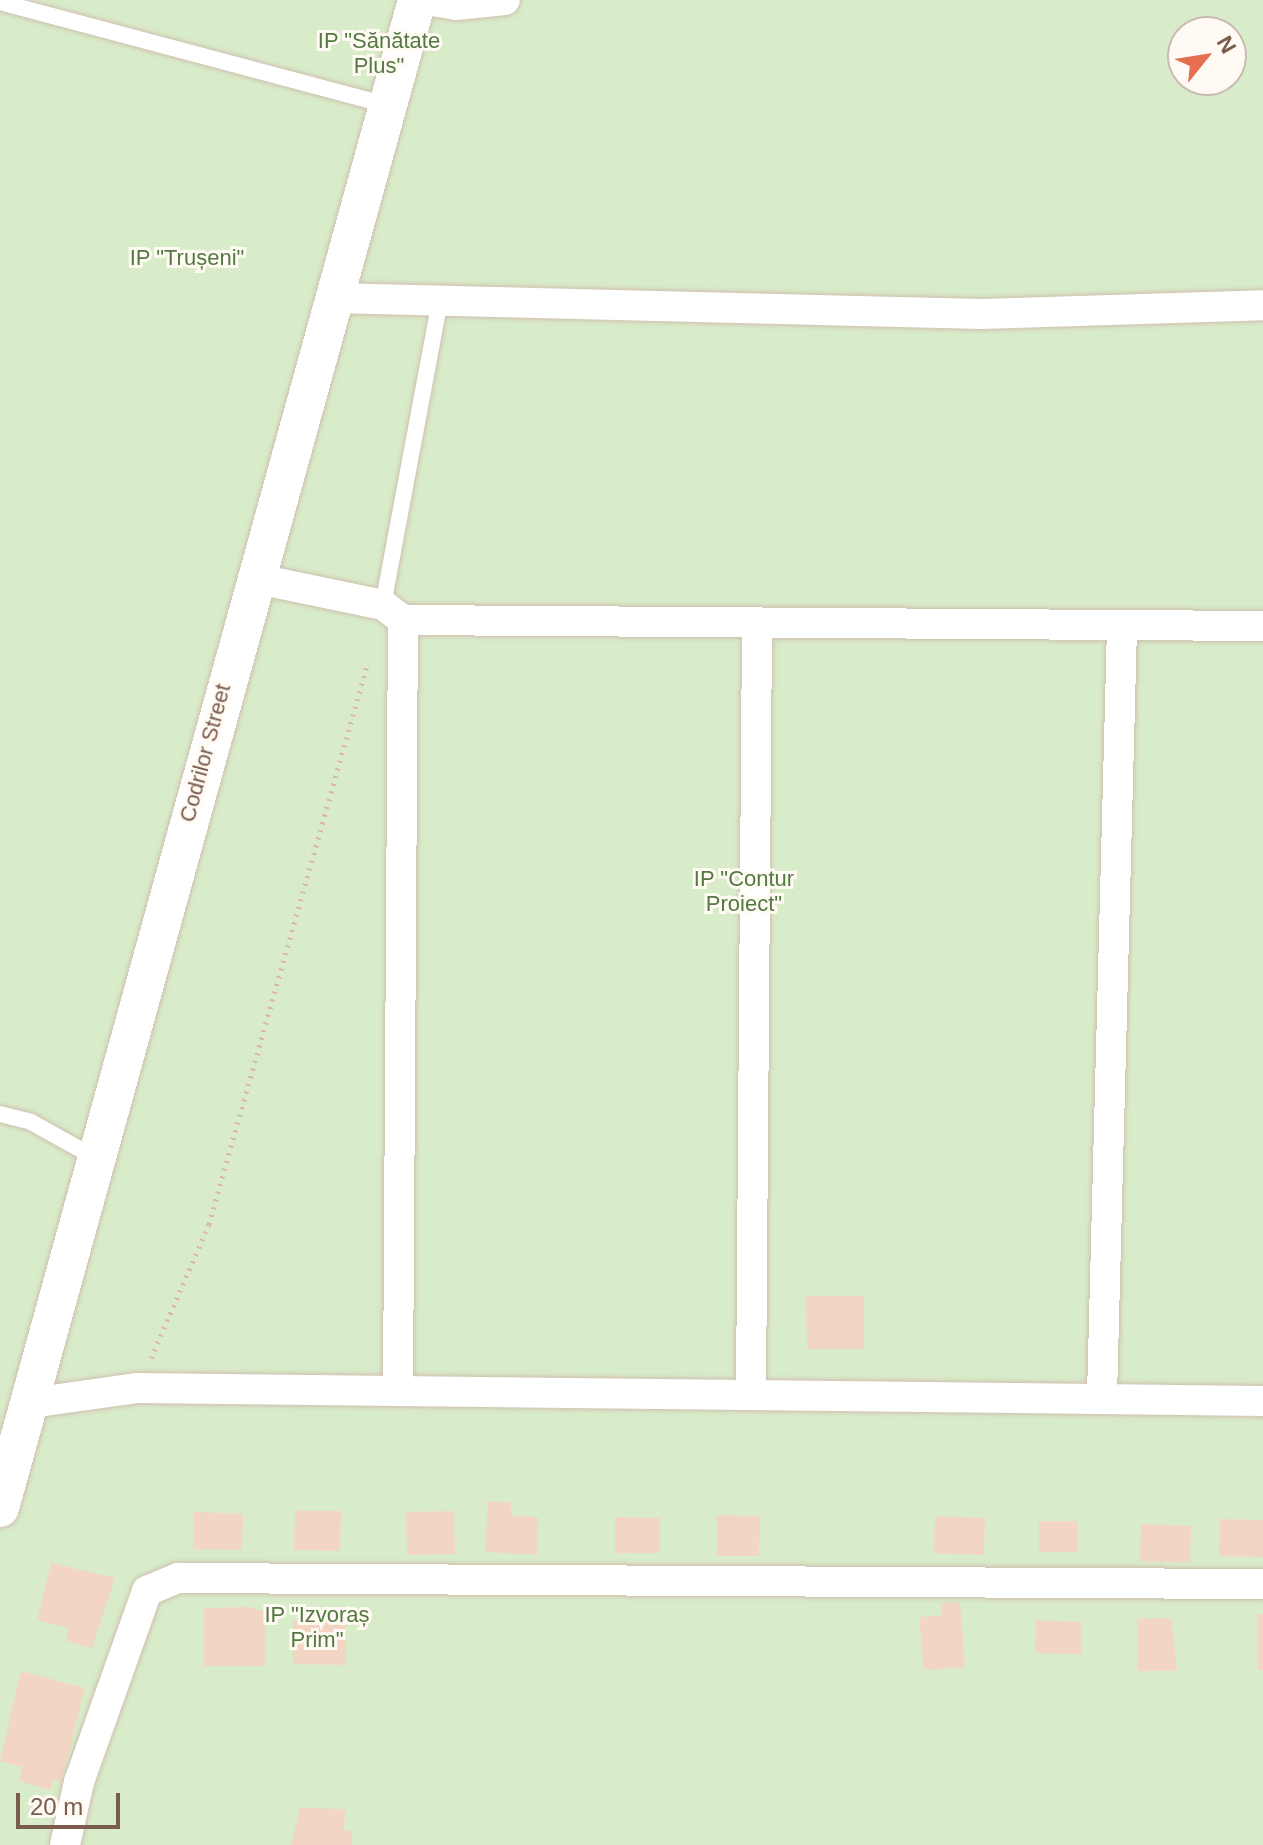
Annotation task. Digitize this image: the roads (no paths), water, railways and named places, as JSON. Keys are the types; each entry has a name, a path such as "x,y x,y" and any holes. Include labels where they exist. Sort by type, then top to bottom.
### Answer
{"street":[{"name":"Codrilor Street","path":"0,1508 253,578 417,0"},
{"path":"425,0 505,0"},
{"path":"333,298 439,306 982,314 1263,305"},
{"path":"253,578 393,612 757,626 1263,626"},
{"path":"393,612 398,1391"},
{"path":"751,1392 757,626"},
{"path":"1102,1396 1122,628"},
{"path":"31,1403 138,1388 1102,1396 1263,1401"},
{"path":"65,1845 133,1624 147,1591 178,1578 1263,1584"}],"lane":[{"path":"0,2 388,105"},
{"path":"393,612 439,306"},
{"path":"0,1114 31,1122 94,1157"}],"park label":[{"name":"IP \"Sănătate Plus\"","path":"379,52"},
{"name":"IP \"Trușeni\"","path":"187,258"},
{"name":"IP \"Contur Proiect\"","path":"744,890"},
{"name":"IP \"Izvoraș Prim\"","path":"317,1626"}]}
